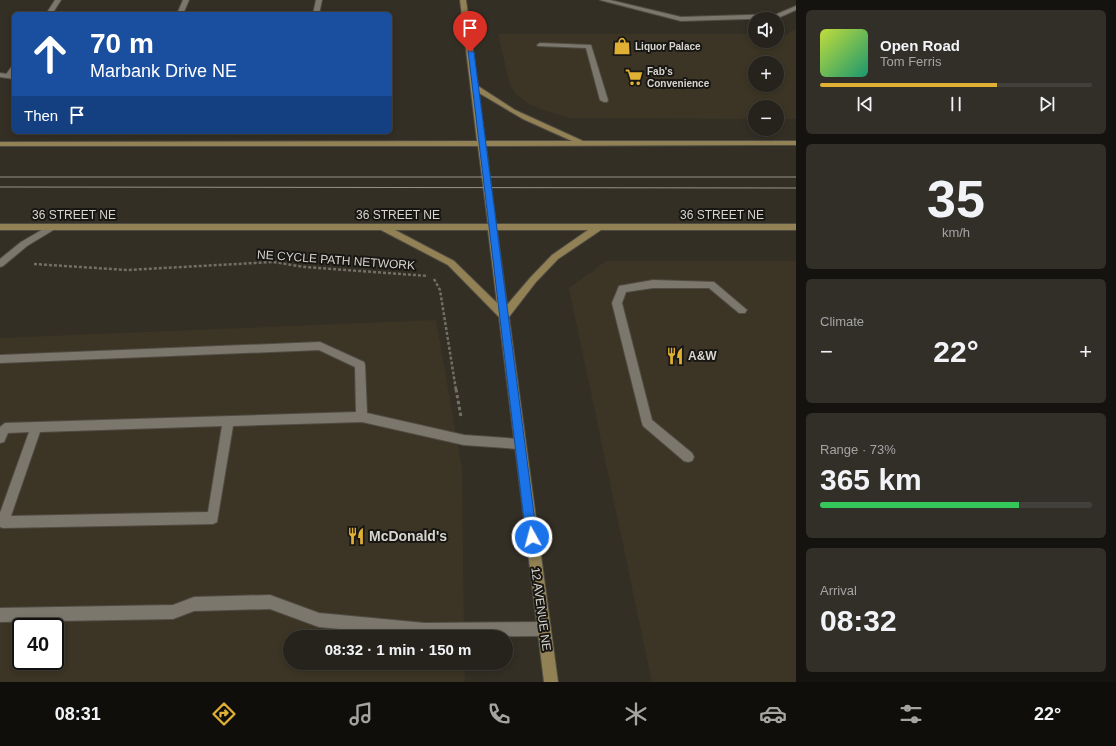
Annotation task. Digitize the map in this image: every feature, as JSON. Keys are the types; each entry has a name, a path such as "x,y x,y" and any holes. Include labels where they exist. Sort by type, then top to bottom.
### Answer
{"main road":[{"name":"12 AVENUE NE","path":"463,0 519,444 551,682"},
{"path":"475,87 494,101 530,121 584,143"},
{"path":"0,144 796,143"},
{"name":"36 STREET NE","path":"0,227 796,227"},
{"path":"382,227 451,263 504,316 533,280 555,257 599,227"}],"street":[{"path":"49,12 58,0"},
{"path":"181,12 186,0"},
{"path":"316,12 319,0"},
{"path":"603,0 681,19 778,16 796,8"},
{"path":"540,45 589,46 604,100"},
{"path":"0,75 11,76"},
{"path":"2,263 24,244 52,227"},
{"path":"688,457 647,423 616,303 622,289 653,284 711,284 742,310"},
{"path":"0,359 320,346 360,365 362,417"},
{"path":"3,433 36,428 191,421 362,417 464,440 519,444"},
{"path":"36,428 3,522 213,518 228,421"},
{"path":"0,615 173,612 194,604 270,602 319,620 417,629 544,629"}],"path":[{"name":"NE CYCLE PATH NETWORK","path":"2,263 127,270 273,262 304,267 432,276 440,290 464,440"}],"shaded area":[{"path":"796,29 796,119 784,119 784,100 748,100 748,119 570,118 543,110 527,103 516,94 510,85 498,34 748,34 748,48 784,48 784,35"},
{"path":"606,261 796,261 796,682 652,682 569,288"},
{"path":"436,320 462,469 464,630 283,630 283,670 464,670 465,682 0,682 0,338"}],"tram line":[{"path":"0,177 796,177"},
{"path":"0,187 796,188"}],"place":[{"name":"Liquor Palace","path":"622,46"},
{"name":"Fab's Convenience","path":"634,77"},
{"name":"A&W","path":"675,356"},
{"name":"McDonald's","path":"356,536"}],"route":[{"path":"470,52 532,537"}]}
